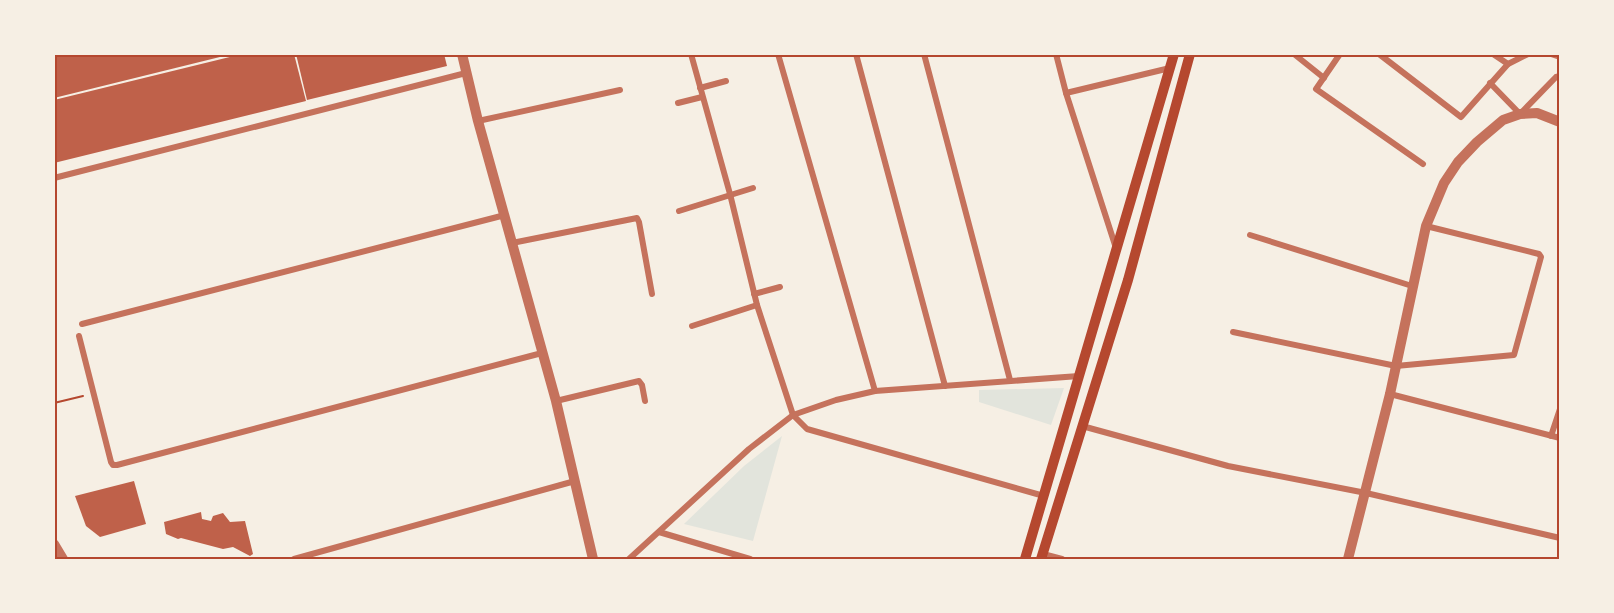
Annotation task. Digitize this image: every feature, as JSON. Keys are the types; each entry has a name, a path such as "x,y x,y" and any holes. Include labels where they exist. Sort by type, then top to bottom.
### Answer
{"main road":[{"path":"1025,559 1174,54"},
{"path":"1042,556 1128,280 1190,54"}],"street":[{"path":"462,54 478,121 556,401 593,559"},
{"path":"691,54 730,194 757,305 793,415 807,429 1044,496"},
{"path":"778,54 875,391"},
{"path":"856,54 945,386"},
{"path":"924,54 1010,380"},
{"path":"1056,54 1066,93 1116,248"},
{"path":"1294,54 1324,78"},
{"path":"1340,54 1316,89 1423,164"},
{"path":"1379,54 1461,117 1508,64 1528,54"},
{"path":"1493,54 1508,64"},
{"path":"1551,54 1560,57"},
{"path":"1066,93 1170,68"},
{"path":"54,178 466,73"},
{"path":"1520,114 1556,77 1560,76"},
{"path":"700,88 726,81"},
{"path":"1490,82 1520,114"},
{"path":"478,121 620,90"},
{"path":"678,103 702,97"},
{"path":"1348,559 1390,394 1426,226 1444,183 1458,162 1503,120 1520,114 1537,114 1560,122"},
{"path":"679,211 753,188"},
{"path":"82,324 505,215"},
{"path":"512,243 637,218 652,294"},
{"path":"1233,332 1396,366 1514,355 1541,256 1426,226"},
{"path":"1250,235 1412,286"},
{"path":"754,294 780,287"},
{"path":"692,326 757,305"},
{"path":"79,336 113,465 542,352"},
{"path":"629,559 742,455 793,415 836,400 875,391 1079,376"},
{"path":"556,401 639,381 645,401"},
{"path":"1390,394 1560,438"},
{"path":"1551,436 1560,409"},
{"path":"1082,426 1228,466 1366,493 1560,538"},
{"path":"294,559 575,480"},
{"path":"659,532 750,559"},
{"path":"54,544 63,559"},
{"path":"1042,556 1062,559"}],"path":[{"path":"54,403 93,394"}],"shaded area":[{"path":"1064,388 1051,425 979,402 979,390"},
{"path":"782,436 753,541 684,524 744,466"}],"building":[{"path":"54,54 228,54 228,55 54,98"},
{"path":"242,54 294,54 306,101 54,163 54,100"},
{"path":"296,54 444,54 447,66 307,100"},
{"path":"134,481 146,524 100,537 86,526 75,496"},
{"path":"201,512 202,519 211,521 213,516 223,513 230,522 245,521 253,554 250,556 233,547 223,549 166,534 164,522"}]}
